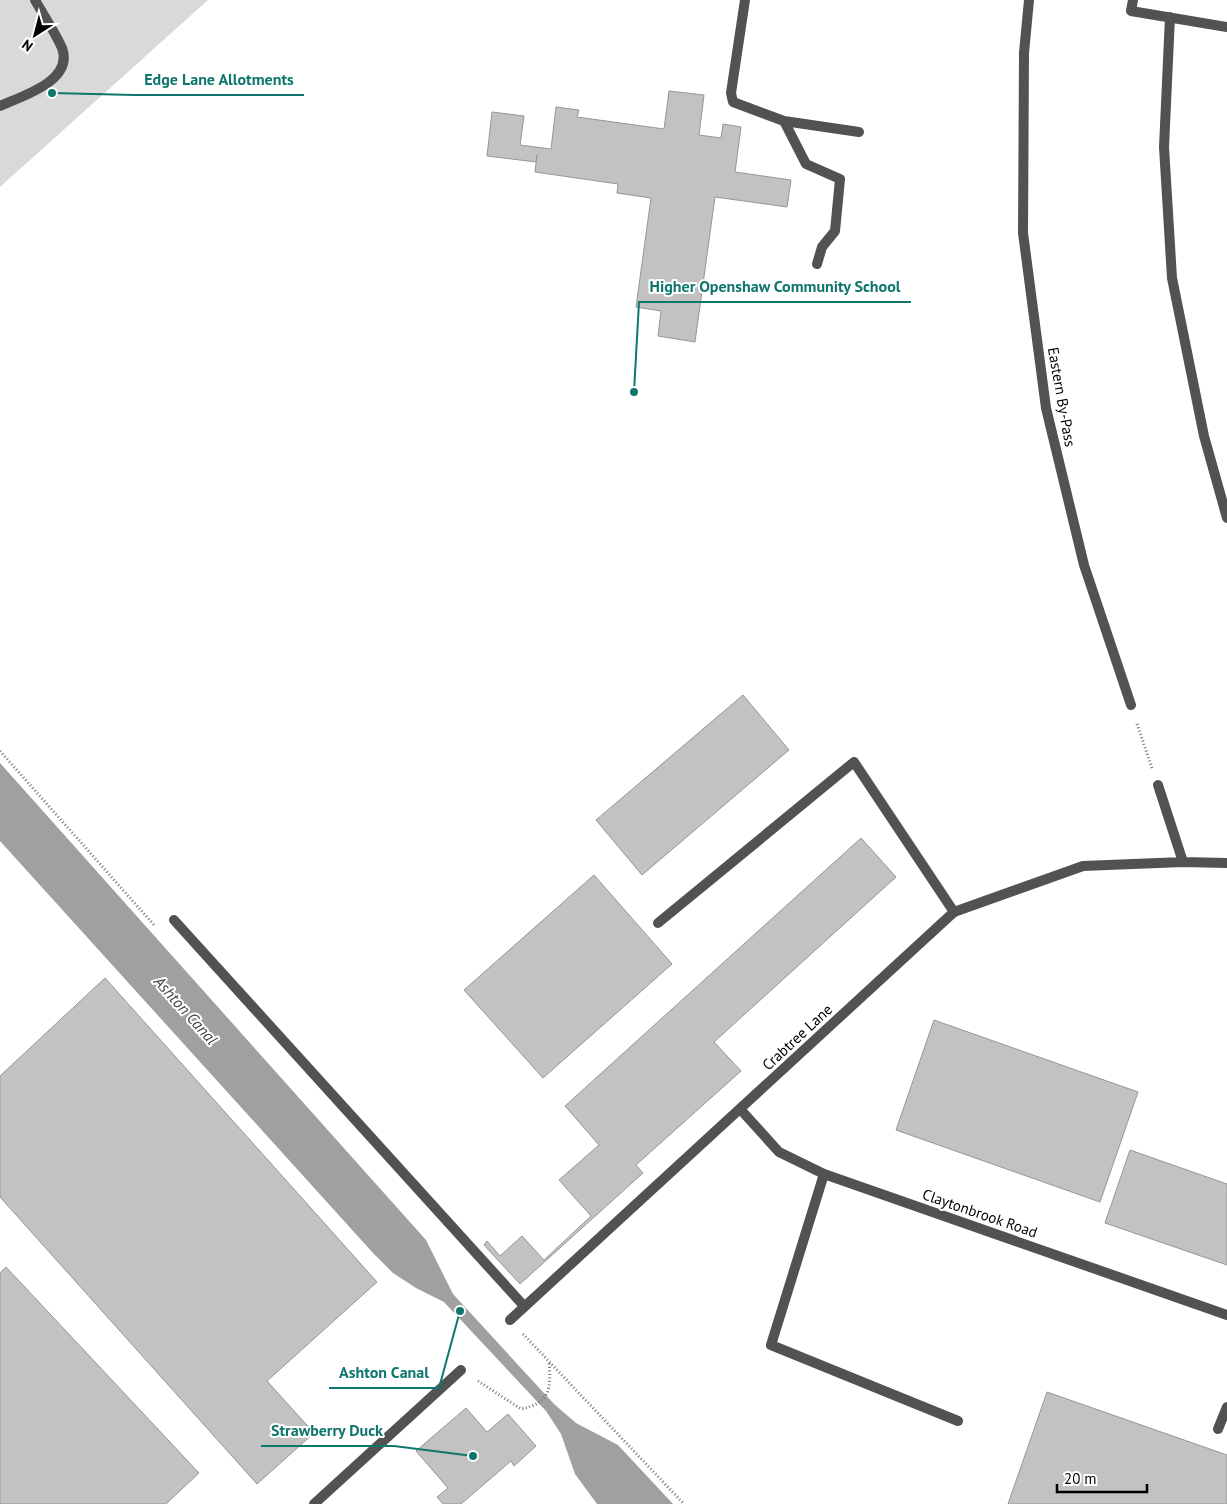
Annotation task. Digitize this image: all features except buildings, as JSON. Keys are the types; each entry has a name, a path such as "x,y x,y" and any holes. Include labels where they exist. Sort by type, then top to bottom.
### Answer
{"street":[{"path":"0,106 48,84 57,76 61,67 62,49 35,0"},
{"path":"745,0 731,92 733,102 784,121 859,132"},
{"name":"Eastern By-Pass","path":"1029,0 1024,53 1023,233 1046,408 1084,565 1131,705"},
{"path":"1132,5 1170,18 1227,27"},
{"path":"1170,18 1164,147 1172,278 1204,436 1227,518"},
{"path":"784,121 806,164 840,179 835,231 822,247 817,264"},
{"path":"658,924 854,762 954,912"},
{"path":"1158,785 1182,862 1227,863"},
{"name":"Crabtree Lane","path":"510,1320 741,1110 954,912 1083,866 1182,862"},
{"path":"174,920 524,1306"},
{"name":"Claytonbrook Road","path":"741,1110 779,1152 824,1174 1227,1315"},
{"path":"824,1174 771,1345 958,1421"},
{"path":"314,1504 461,1370"},
{"path":"1218,1429 1227,1407"}],"path":[{"path":"1131,705 1158,785"},
{"path":"461,1370 521,1409 536,1406 548,1393 551,1382 549,1361"}],"shaded area":[{"path":"0,0 208,0 0,187"}],"water":[{"path":"0,763 426,1240 453,1294 554,1404 576,1423 618,1445 673,1504 597,1504 575,1474 561,1434 546,1411 444,1302 416,1288 393,1273 373,1253 0,841"}],"place":[{"name":"Edge Lane Allotments","path":"52,93"},
{"name":"Higher Openshaw Community School","path":"634,392"},
{"name":"Ashton Canal","path":"460,1311"},
{"name":"Strawberry Duck","path":"473,1456"}]}
